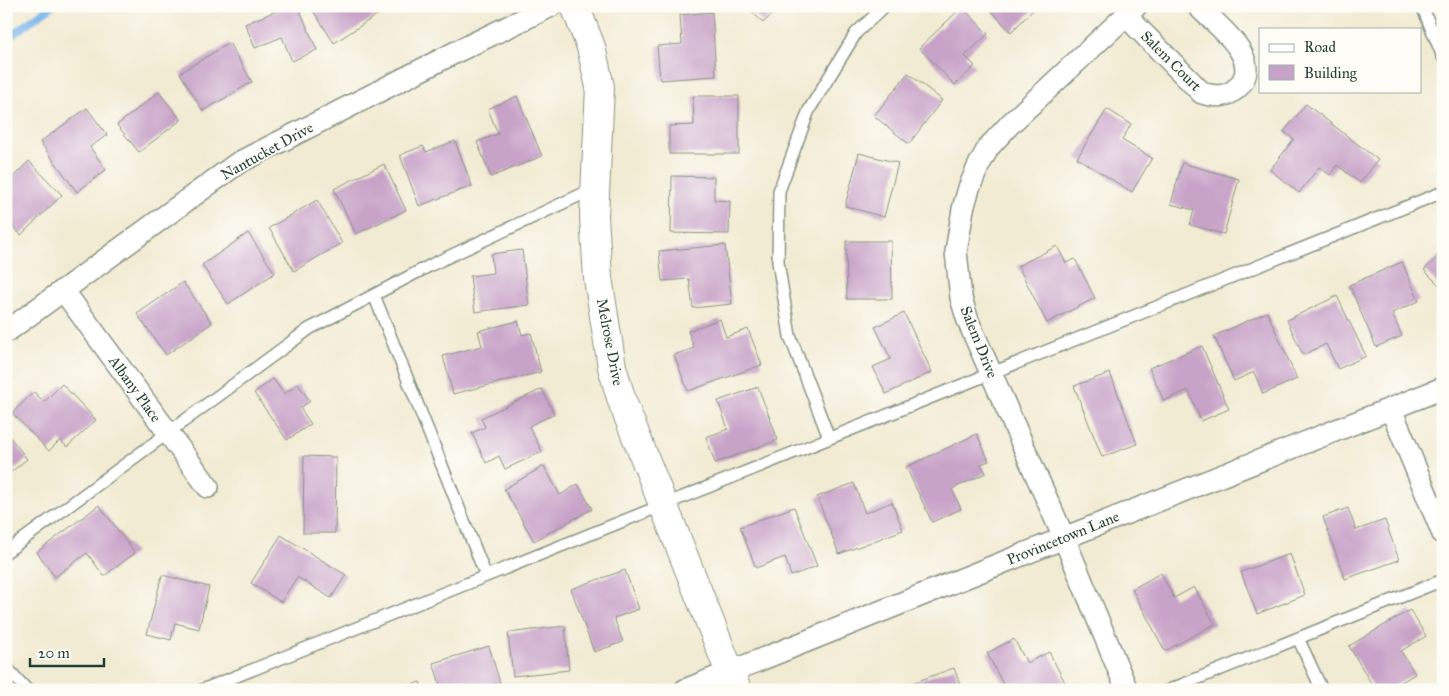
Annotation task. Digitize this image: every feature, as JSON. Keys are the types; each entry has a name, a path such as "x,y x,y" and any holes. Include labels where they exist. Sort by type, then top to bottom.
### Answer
{"street":[{"name":"Nantucket Drive","path":"6,332 238,163 551,6"},
{"name":"Melrose Drive","path":"575,6 591,47 600,87 594,216 598,278 612,367 622,401 734,681"},
{"name":"Salem Court","path":"1131,11 1202,93 1224,96 1241,84 1245,75 1245,59 1240,48 1198,6"},
{"name":"Salem Drive","path":"1127,690 1064,538 968,321 960,289 956,252 963,209 969,188 988,148 1010,124 1131,11"},
{"name":"Albany Place","path":"63,290 208,487"},
{"name":"Provincetown Lane","path":"685,690 734,681 1064,538 1443,388"},
{"path":"1391,409 1443,534"}],"lane":[{"path":"829,438 790,336 778,262 779,191 809,110 856,33 884,6"},
{"path":"1422,6 1443,57"},
{"path":"6,552 309,329 433,264 596,188"},
{"path":"202,690 1443,192"},
{"path":"374,295 486,576"},
{"path":"1170,690 1443,580"},
{"path":"1298,638 1322,690"},
{"path":"6,667 27,690"}],"building":[{"path":"288,6 298,6 317,50 292,61 282,37 255,48 245,24"},
{"path":"310,6 379,6 383,11 334,43"},
{"path":"747,6 781,6 763,23"},
{"path":"987,6 1037,6 1011,32"},
{"path":"962,7 988,34 965,56 975,66 955,85 919,48"},
{"path":"712,12 716,76 660,80 657,46 682,44 680,15"},
{"path":"229,43 252,82 203,111 180,73"},
{"path":"908,73 942,100 909,144 874,116"},
{"path":"159,92 181,120 139,152 117,125"},
{"path":"517,96 542,156 491,177 477,142 498,134 488,109"},
{"path":"693,96 739,96 739,154 669,154 669,126 694,125"},
{"path":"1306,104 1378,160 1360,183 1337,165 1330,175 1319,167 1299,193 1270,170 1294,139 1284,132"},
{"path":"87,108 107,135 90,147 106,170 77,192 40,142"},
{"path":"1107,109 1131,124 1122,140 1152,158 1132,192 1077,158"},
{"path":"455,141 472,186 419,206 400,155 423,146 426,152"},
{"path":"859,153 898,163 884,217 845,206"},
{"path":"29,161 62,195 21,235 6,220 6,184"},
{"path":"1182,163 1239,179 1224,234 1190,225 1194,210 1171,204"},
{"path":"384,164 406,210 356,234 334,189"},
{"path":"672,176 714,177 714,200 730,201 729,234 671,233"},
{"path":"317,200 342,243 294,271 269,228"},
{"path":"248,233 275,273 228,304 202,265"},
{"path":"846,241 891,241 892,299 847,299"},
{"path":"725,245 732,304 693,308 689,279 662,281 659,251"},
{"path":"1057,246 1066,263 1075,259 1095,298 1047,323 1018,266"},
{"path":"522,250 529,305 475,312 470,276 493,273 491,254"},
{"path":"1443,252 1443,289 1424,270"},
{"path":"1402,262 1419,301 1392,313 1402,336 1376,347 1349,285"},
{"path":"183,282 212,323 166,355 137,314"},
{"path":"1337,296 1366,356 1338,369 1326,344 1303,355 1287,320"},
{"path":"1267,312 1297,379 1263,394 1254,372 1234,381 1214,336"},
{"path":"904,313 932,372 886,394 873,367 891,359 875,327"},
{"path":"720,319 726,337 748,329 762,365 688,391 674,355 694,348 688,331"},
{"path":"518,321 522,335 531,333 541,372 453,394 443,356 482,346 478,331"},
{"path":"1202,346 1229,409 1201,421 1188,390 1164,401 1149,368"},
{"path":"1110,373 1137,444 1102,457 1074,386"},
{"path":"273,379 284,394 298,384 310,401 300,408 311,424 287,440 254,393"},
{"path":"62,384 96,420 67,447 60,440 49,451 12,413 34,392 44,402"},
{"path":"758,387 778,440 715,463 706,437 728,429 718,401"},
{"path":"542,389 554,414 529,426 542,452 505,469 499,456 486,463 472,433 485,427 481,418"},
{"path":"6,432 27,459 6,476"},
{"path":"977,434 989,461 981,464 986,473 952,489 961,509 932,522 906,467"},
{"path":"304,456 336,457 335,533 303,533"},
{"path":"544,466 560,495 578,484 592,509 534,541 504,489"},
{"path":"854,483 865,513 892,502 903,530 839,554 817,497"},
{"path":"99,505 135,553 104,576 87,553 55,577 37,552"},
{"path":"794,507 817,566 791,576 785,557 756,568 740,527"},
{"path":"1348,508 1356,530 1385,520 1399,560 1345,579 1323,517"},
{"path":"281,535 346,575 331,598 297,577 281,602 251,583"},
{"path":"1290,554 1305,595 1257,614 1241,572"},
{"path":"625,570 639,609 614,618 623,642 594,652 571,589"},
{"path":"1161,573 1174,598 1194,587 1215,624 1165,651 1132,589"},
{"path":"162,575 209,587 199,629 175,623 171,640 147,634"},
{"path":"1410,610 1426,636 1401,651 1415,674 1388,690 1375,690 1349,646"},
{"path":"565,626 569,670 513,676 508,633"},
{"path":"1014,639 1027,663 1049,652 1069,690 1006,690 987,653"},
{"path":"489,646 500,683 477,690 442,690 433,663"},
{"path":"954,668 962,690 902,690 901,687"},
{"path":"420,682 423,690 398,690 398,689"}],"waterway":[{"path":"6,39 52,6"}]}
